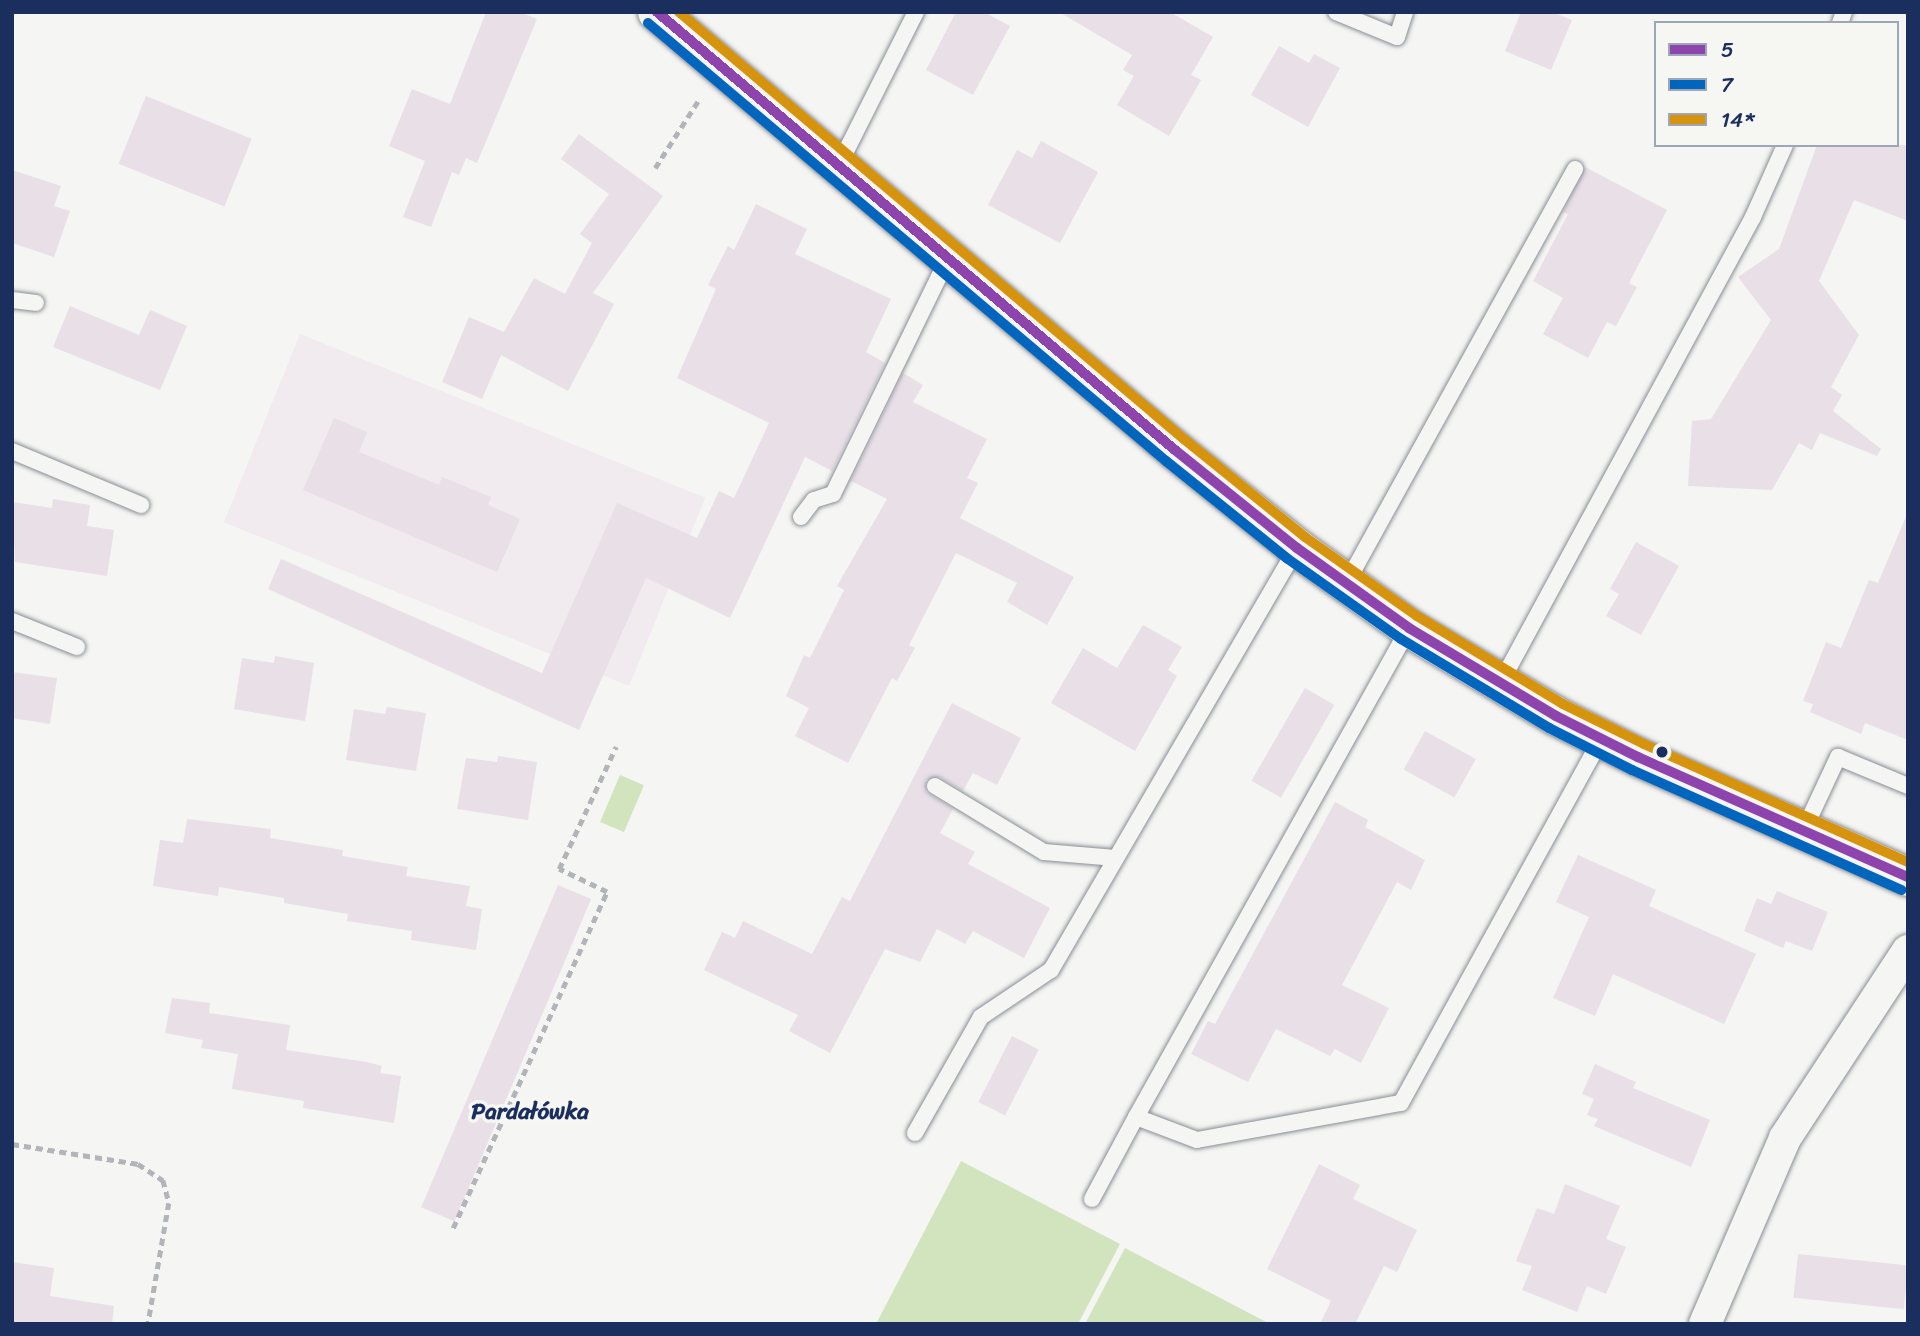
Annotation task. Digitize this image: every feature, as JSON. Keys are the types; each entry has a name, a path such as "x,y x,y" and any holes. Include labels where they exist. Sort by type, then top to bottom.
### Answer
{"street":[{"path":"657,12 1297,548 1409,628 1500,684 1602,739 1802,832 1908,877"},
{"path":"1705,1324 1785,1138 1908,951"}],"lane":[{"path":"839,165 916,12"},
{"path":"1336,12 1397,37 1405,12"},
{"path":"1500,684 1753,216 1784,147"},
{"path":"1346,584 1575,169"},
{"path":"802,516 814,500 833,494 948,258"},
{"path":"12,300 36,303"},
{"path":"12,452 141,505"},
{"path":"915,1133 981,1017 1051,970 1297,548"},
{"path":"12,621 77,647"},
{"path":"1092,1199 1409,628"},
{"path":"1136,1117 1197,1140 1401,1103 1602,739"},
{"path":"1802,832 1838,757 1908,786"},
{"path":"935,786 1044,852 1116,858"}],"path":[{"path":"655,168 706,89"},
{"path":"453,1227 607,892 559,869 616,747"},
{"path":"12,1144 138,1164 163,1180 169,1203 148,1324"}],"shaded area":[{"path":"300,334 705,498 629,686 224,522"}],"green space":[{"path":"620,775 644,785 624,832 600,822"},
{"path":"961,1161 1120,1244 1078,1324 876,1324"},
{"path":"1125,1248 1270,1324 1085,1324"}],"building":[{"path":"486,12 520,12 537,19 477,163 466,158 459,175 452,172 431,227 403,217 425,161 389,146 412,89 450,104"},
{"path":"956,12 984,12 1010,26 973,95 926,70"},
{"path":"1059,12 1170,12 1213,37 1191,75 1201,80 1169,136 1117,105 1134,76 1123,70 1132,55"},
{"path":"1521,12 1552,12 1572,20 1551,70 1505,51"},
{"path":"1279,46 1309,63 1314,54 1340,68 1308,127 1251,95"},
{"path":"146,96 252,139 224,206 119,164"},
{"path":"579,134 663,196 593,293 614,304 568,391 501,355 482,399 442,382 469,317 504,332 534,278 565,294 592,243 580,234 609,194 561,159"},
{"path":"1041,141 1098,172 1060,243 988,205 1017,150 1032,158"},
{"path":"1908,145 1908,221 1854,200 1819,281 1859,335 1831,387 1842,395 1833,411 1881,449 1877,456 1820,433 1812,450 1799,443 1772,490 1688,486 1692,421 1711,419 1771,320 1738,277 1779,249 1816,147"},
{"path":"1585,167 1667,210 1629,283 1637,287 1616,326 1607,322 1588,358 1543,334 1563,298 1533,281 1568,214 1563,212"},
{"path":"12,170 61,186 54,206 70,211 54,257 12,243"},
{"path":"756,204 807,229 795,254 891,299 866,352 885,363 832,471 805,457 730,618 646,578 579,730 268,589 281,559 542,673 617,503 697,538 719,491 734,498 769,423 677,378 716,289 708,285 728,246 734,250"},
{"path":"70,306 139,335 150,310 187,326 160,390 53,347"},
{"path":"903,373 923,385 913,402 987,439 967,478 978,483 960,518 1074,577 1047,625 1007,602 1017,583 956,553 909,645 915,648 897,681 892,678 848,763 795,736 809,708 786,696 804,655 810,658 844,590 837,586 887,499 851,481"},
{"path":"334,418 367,432 359,452 439,485 442,477 491,497 488,505 520,519 497,572 303,490"},
{"path":"53,499 90,505 87,526 114,530 107,576 15,562 12,502 52,508"},
{"path":"1907,514 1908,740 1865,723 1861,734 1810,712 1813,704 1803,701 1826,642 1841,648 1869,580 1878,583"},
{"path":"1636,542 1679,566 1641,635 1606,616 1619,594 1610,589"},
{"path":"1143,625 1182,647 1168,670 1177,676 1135,751 1051,703 1083,648 1117,668"},
{"path":"275,656 314,663 305,721 234,709 242,658 274,663"},
{"path":"12,672 57,678 50,724 12,718"},
{"path":"1305,688 1334,705 1281,798 1252,781"},
{"path":"952,703 1021,738 997,785 973,773 963,791 940,777 926,780 926,792 953,809 940,833 975,852 968,864 1050,908 1024,958 973,931 965,944 937,929 920,962 885,949 830,1053 789,1031 798,1015 704,970 722,932 735,938 743,921 812,954 842,897 850,901"},
{"path":"387,707 426,713 416,771 346,760 354,709 385,714"},
{"path":"1425,731 1476,759 1454,798 1404,769"},
{"path":"498,756 537,762 528,820 457,809 466,758 497,762"},
{"path":"1335,802 1368,820 1365,827 1425,860 1411,890 1397,882 1342,985 1389,1008 1361,1063 1335,1049 1330,1056 1276,1029 1248,1082 1191,1054 1208,1021 1215,1024"},
{"path":"187,819 271,829 270,838 343,850 342,856 408,867 406,876 470,886 466,906 482,909 476,950 411,940 412,931 347,921 348,914 284,903 284,898 219,887 218,896 153,886 160,840 183,843"},
{"path":"1578,855 1656,890 1649,906 1756,954 1724,1024 1613,974 1595,1016 1553,998 1589,917 1556,902"},
{"path":"558,885 591,899 454,1221 421,1207"},
{"path":"1777,891 1828,912 1812,951 1786,941 1783,948 1744,931 1757,898 1771,904"},
{"path":"172,998 210,1003 209,1013 290,1025 286,1050 367,1062 382,1066 380,1073 401,1076 394,1123 303,1108 304,1101 232,1089 238,1054 201,1048 203,1040 165,1033"},
{"path":"1012,1036 1039,1050 1005,1116 978,1102"},
{"path":"1595,1064 1636,1082 1633,1088 1710,1120 1691,1167 1594,1126 1598,1119 1587,1115 1594,1099 1582,1094"},
{"path":"1319,1164 1360,1185 1353,1199 1417,1230 1397,1272 1384,1266 1355,1324 1320,1324 1331,1301 1267,1269"},
{"path":"1565,1184 1620,1206 1606,1239 1626,1247 1606,1294 1587,1286 1577,1312 1522,1290 1532,1266 1516,1261 1537,1208 1554,1214"},
{"path":"1798,1254 1908,1266 1904,1309 1793,1298"},
{"path":"12,1262 54,1268 50,1296 114,1306 112,1324 12,1324"}],"transit line":[{"name":"5","path":"657,12 1175,450 1297,548 1409,628 1556,716 1638,757 1908,877"},
{"name":"14*","path":"679,12 1184,439 1305,537 1417,616 1563,704 1644,744 1908,862"},
{"name":"7","path":"648,23 1166,461 1288,559 1401,639 1549,728 1632,770 1902,890"}],"district":[{"name":"Pardałówka","path":"530,1112"}]}
